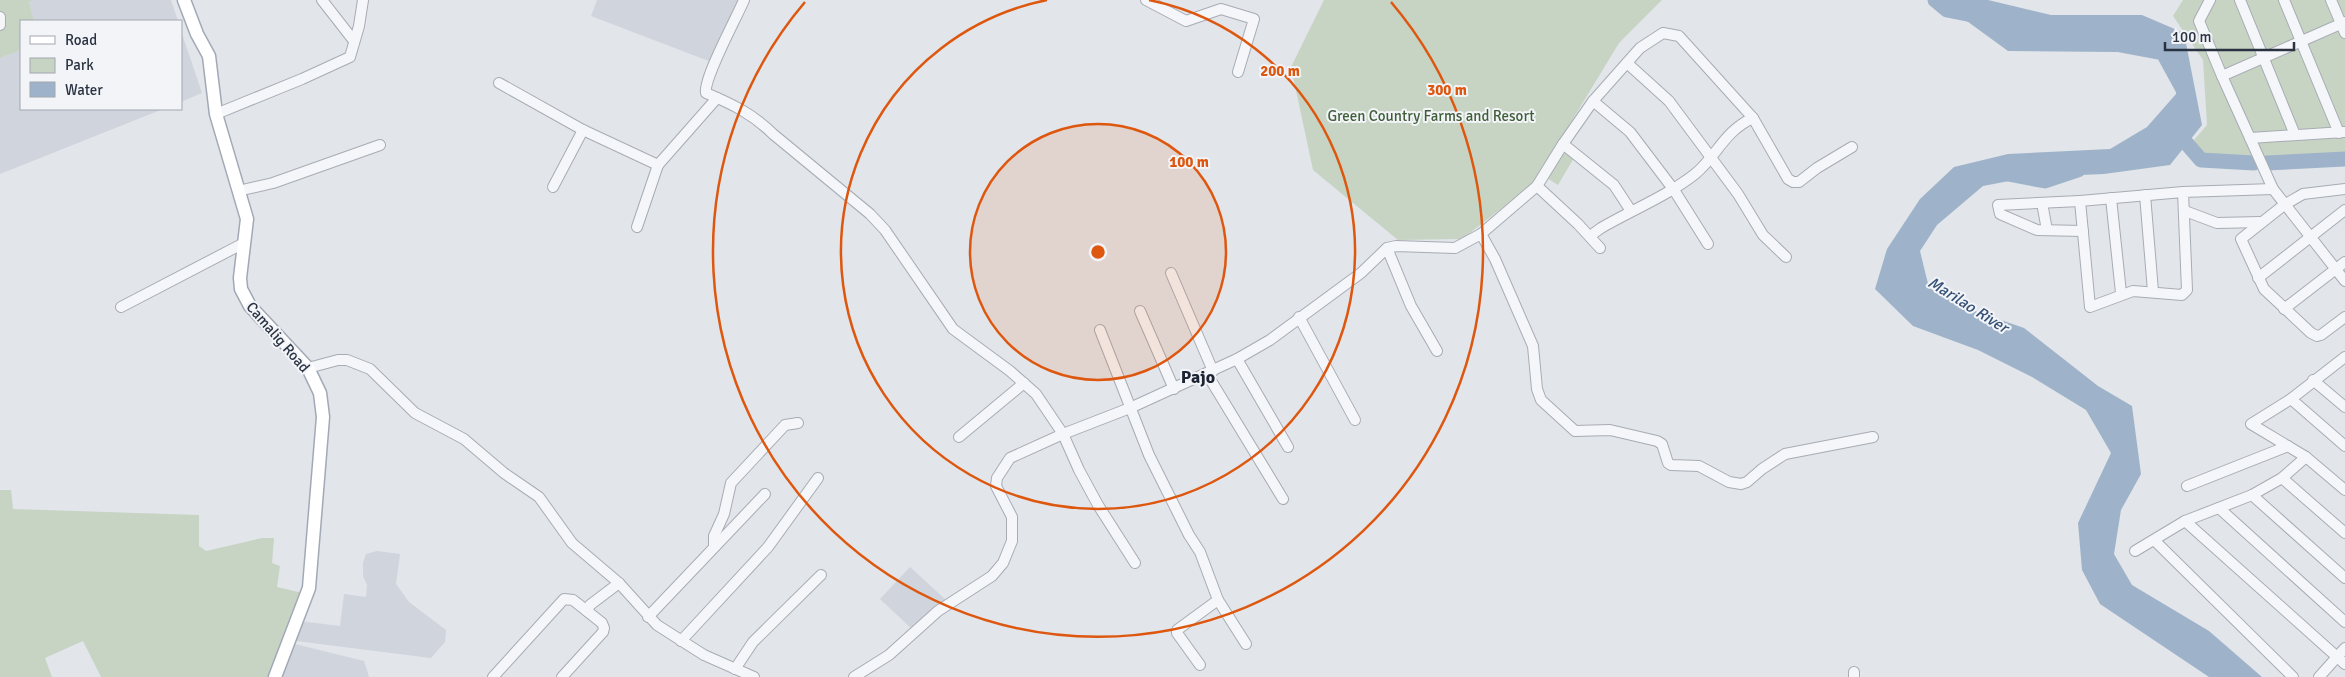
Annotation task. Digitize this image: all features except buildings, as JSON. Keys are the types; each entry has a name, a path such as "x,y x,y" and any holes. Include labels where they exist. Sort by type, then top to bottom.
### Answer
{"main road":[{"name":"Camalig Road","path":"184,0 197,34 209,56 216,114 247,225 240,278 244,298 308,368 320,393 323,417 310,577 307,594 275,677"}],"street":[{"path":"322,0 354,41"},
{"path":"216,114 350,57 363,0"},
{"path":"744,0 705,89 706,93 749,113 759,120 773,134 870,214 885,230 953,329 1036,394 1063,434 1079,470 1098,505 1135,563"},
{"path":"1146,0 1186,21 1221,9 1254,19 1238,72"},
{"path":"2210,0 2199,20 2273,189 2345,281"},
{"path":"2240,0 2262,58 2295,135"},
{"path":"2250,138 2342,132 2284,0"},
{"path":"2222,76 2301,41 2344,26 2331,0"},
{"path":"0,17 0,25"},
{"path":"854,677 889,655 938,611 992,576 1008,555 1012,541 1012,517 996,486 997,478 1010,458 1063,434 1174,389 1237,359 1270,340 1361,273 1387,248 1396,246 1454,248 1481,234 1537,186 1593,101 1648,41 1663,33 1679,36 1753,118 1788,179 1793,182 1799,182 1817,168 1852,147"},
{"path":"1627,63 1668,101 1738,194 1762,235 1786,257"},
{"path":"499,83 584,130 658,165"},
{"path":"637,227 658,165 717,98"},
{"path":"1593,101 1630,132 1674,190 1708,244"},
{"path":"1590,236 1631,211 1674,190 1701,169 1732,130 1753,118"},
{"path":"552,187 584,130"},
{"path":"1563,144 1614,185 1631,211"},
{"path":"238,191 273,183 380,145"},
{"path":"1537,186 1590,236 1600,248"},
{"path":"2083,231 2037,230 2000,214 1998,205 2080,201 2183,192 2273,189"},
{"path":"2345,189 2303,194 2284,205 2241,239 2264,289 2284,309 2317,336 2345,316"},
{"path":"2080,201 2090,308 2121,294 2140,290 2182,296 2187,290 2183,192"},
{"path":"2145,195 2153,291"},
{"path":"2111,198 2121,294"},
{"path":"2042,203 2047,230"},
{"path":"2258,278 2345,210"},
{"path":"2185,212 2217,223 2261,222"},
{"path":"1481,234 1495,259 1533,346 1537,388 1541,400 1570,429 1581,432 1610,430 1657,441 1662,444 1668,463 1671,465 1699,466 1736,484 1747,482 1762,469 1785,454 1873,437"},
{"path":"121,307 244,244"},
{"path":"1387,248 1411,306 1438,351"},
{"path":"2284,309 2345,262"},
{"path":"1171,273 1210,372 1283,499"},
{"path":"1140,311 1174,389"},
{"path":"1299,317 1356,420"},
{"path":"1100,330 1130,408 1170,498 1189,536 1200,552 1218,600 1246,644"},
{"path":"2344,358 2291,398 2250,424 2306,457 2345,490"},
{"path":"1237,359 1288,447"},
{"path":"308,368 338,360 348,360 370,369 415,413 464,439 504,473 539,496 572,543 619,583 648,617 681,642 735,670 754,677"},
{"path":"2313,380 2345,407"},
{"path":"959,437 1024,383"},
{"path":"2291,398 2345,446"},
{"path":"714,545 714,536 724,514 731,483 785,425 798,423"},
{"path":"2187,486 2288,446"},
{"path":"2135,551 2185,521 2252,495 2282,478 2306,457"},
{"path":"681,642 768,547 818,478"},
{"path":"2282,478 2345,533"},
{"path":"648,617 714,545 765,494"},
{"path":"2252,495 2345,578"},
{"path":"2219,508 2345,622"},
{"path":"2185,521 2345,664"},
{"path":"2154,540 2292,677"},
{"path":"735,670 753,642 821,575"},
{"path":"587,611 590,605 619,583"},
{"path":"496,676 564,599 573,600 602,623 604,628 603,632 562,677"},
{"path":"1200,666 1177,633 1177,630 1218,600"},
{"path":"2319,677 2345,648"}],"shaded area":[{"path":"34,0 171,0 178,20 34,20 29,2"},
{"path":"597,0 740,0 714,63 591,16"},
{"path":"182,34 202,93 182,102"},
{"path":"20,50 20,110 160,110 0,174 0,58"},
{"path":"377,551 400,554 396,584 409,602 446,630 445,642 431,658 296,641 299,621 340,626 344,594 366,597 367,585 363,576 363,563 366,554"},
{"path":"910,567 947,601 913,630 880,599"},
{"path":"295,644 364,661 369,677 282,677"}],"green space":[{"path":"0,0 34,0 29,2 34,20 20,20 20,50 0,58"},
{"name":"Green Country Farms and Resort","path":"1324,0 1662,0 1619,43 1534,183 1462,239 1398,240 1313,170 1291,67"},
{"path":"2183,0 2345,0 2345,156 2244,160 2203,158 2194,140 2207,125 2203,60 2173,16"},
{"path":"1561,147 1575,156 1558,185 1544,176"},
{"path":"0,490 11,490 13,509 199,515 199,546 206,551 262,538 274,538 272,563 280,566 277,587 307,594 275,677 101,677 83,641 45,658 52,677 0,677"}],"water":[{"path":"1938,0 1988,0 2051,15 2142,15 2184,33 2202,125 2170,165 2104,174 2030,177 1983,186 1937,225 1920,251 1929,288 1972,310 2024,328 2098,386 2132,406 2141,474 2121,510 2114,554 2132,585 2209,631 2262,677 2209,677 2100,604 2082,570 2078,523 2111,453 2086,410 2032,377 1978,350 1913,326 1875,289 1887,249 1920,199 1954,167 2008,154 2110,149 2147,127 2176,94 2176,76 2150,44 2116,52 2008,51"}],"waterway":[{"name":"Marilao River","path":"1935,0 1947,10 1972,15"},
{"name":"Marilao River","path":"2115,44 2163,53 2186,95"},
{"path":"2175,130 2201,160 2254,163"},
{"path":"2267,163 2345,159"},
{"name":"Marilao River","path":"2008,174 2045,181 2078,170"}],"district":[{"name":"Pajo","path":"1198,377"}]}
